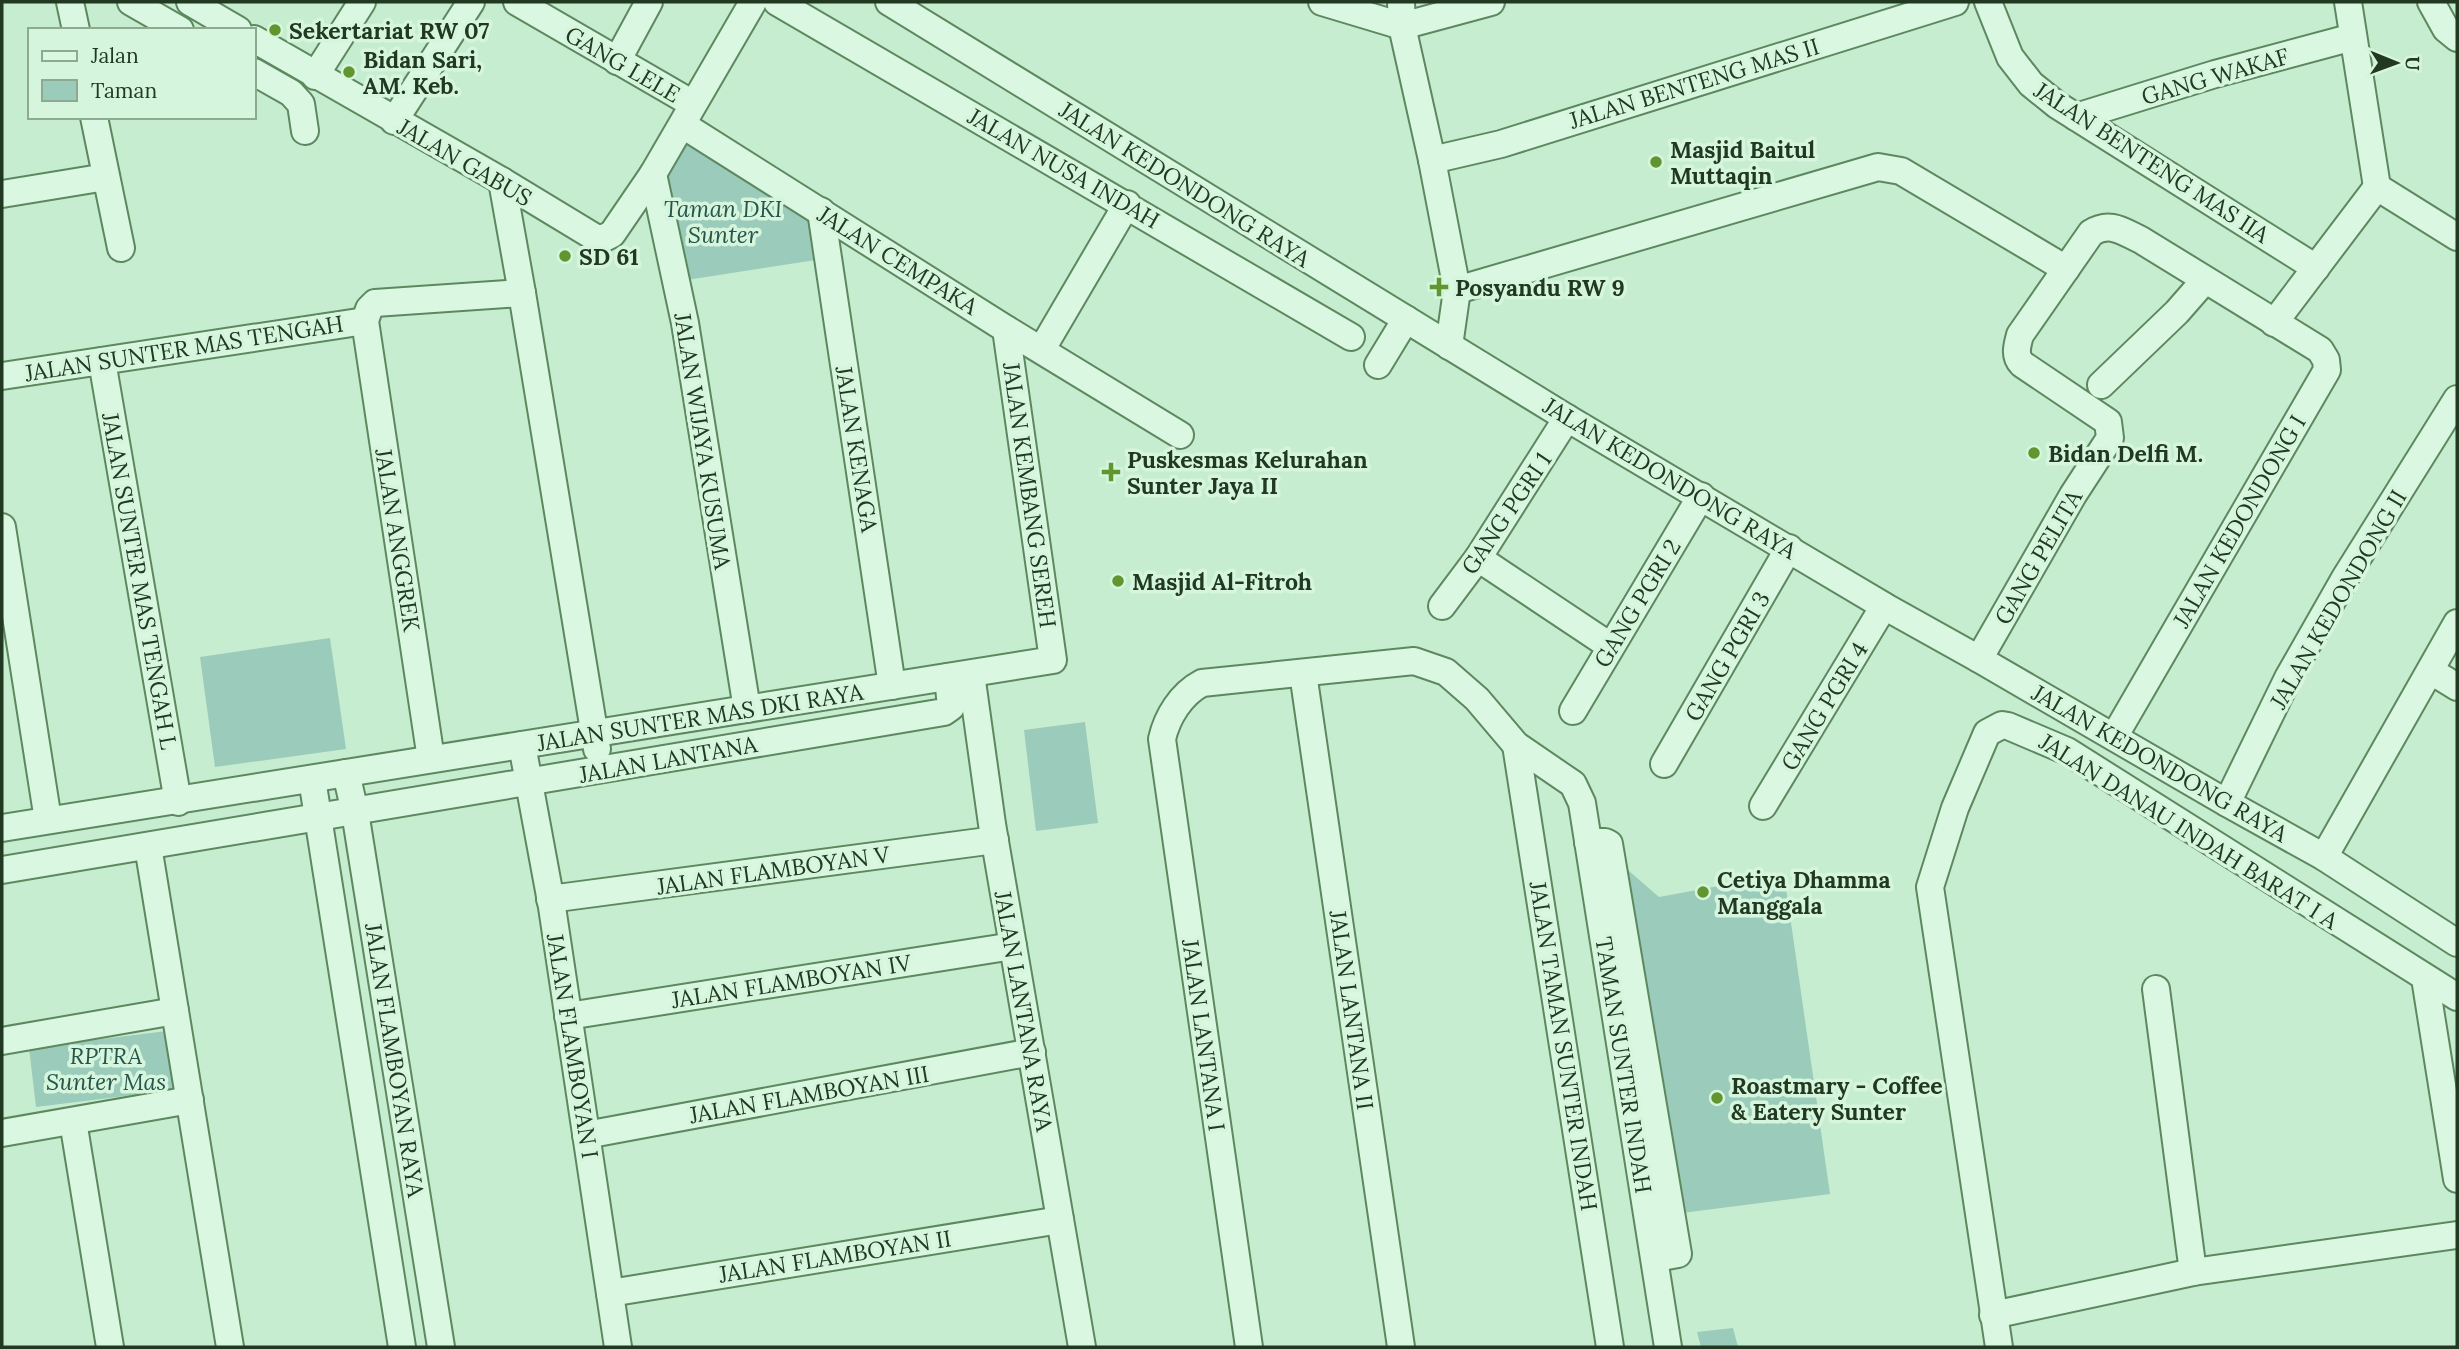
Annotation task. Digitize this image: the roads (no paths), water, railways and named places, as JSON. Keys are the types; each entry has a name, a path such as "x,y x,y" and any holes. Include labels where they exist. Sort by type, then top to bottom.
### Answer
{"street":[{"path":"70,2 76,28"},
{"path":"131,2 176,28"},
{"path":"190,2 235,28"},
{"path":"315,76 362,2"},
{"path":"394,121 471,2"},
{"name":"GANG LELE","path":"517,2 617,61 688,115"},
{"path":"617,61 649,2"},
{"path":"653,174 753,2"},
{"name":"JALAN NUSA INDAH","path":"777,2 1351,337"},
{"name":"JALAN KEDONDONG RAYA","path":"889,2 1567,418 1884,606 2324,857 2457,943"},
{"path":"1322,2 1394,16 1491,2"},
{"name":"JALAN BENTENG MAS II","path":"1432,160 1501,144 1955,2"},
{"name":"JALAN BENTENG MAS IIA","path":"1988,2 2010,57 2031,85 2057,105 2316,268"},
{"path":"2274,323 2377,187 2348,2"},
{"path":"2431,2 2446,29 2457,38"},
{"path":"1394,16 1432,160 1457,290 1449,346"},
{"name":"GANG WAKAF","path":"2076,117 2215,74 2353,37"},
{"name":"JALAN GABUS","path":"256,40 596,238 612,234 653,174"},
{"path":"256,73 291,93 301,104 305,131"},
{"name":"JALAN CEMPAKA","path":"688,115 821,212 1180,435"},
{"path":"94,119 121,248"},
{"path":"1457,290 1878,167 1901,171 2066,269"},
{"name":"JALAN WIJAYA KUSUMA","path":"653,174 685,323 747,709"},
{"path":"2,194 106,177"},
{"path":"502,181 600,770"},
{"path":"2377,187 2457,237"},
{"path":"1042,349 1127,204"},
{"name":"JALAN KENAGA","path":"821,212 892,686"},
{"name":"JALAN KEDONDONG I","path":"2066,269 2091,233 2101,226 2112,227 2141,240 2320,350 2326,360 2327,370 2114,737"},
{"name":"GANG PELITA","path":"1979,659 2073,495 2110,438 2108,422 2018,359 2020,335 2066,269"},
{"path":"2101,385 2177,313 2205,280"},
{"path":"365,321 369,309 375,303 522,293"},
{"path":"1378,365 1406,319"},
{"name":"JALAN SUNTER MAS TENGAH","path":"2,376 365,321"},
{"name":"JALAN ANGGREK","path":"365,321 431,759"},
{"name":"JALAN KEMBANG SEREH","path":"1006,329 1054,660"},
{"name":"JALAN SUNTER MAS TENGAH L","path":"102,360 178,802"},
{"name":"JALAN KEDONDONG II","path":"2227,803 2288,678 2345,578 2457,399"},
{"name":"GANG PGRI 1","path":"1442,606 1478,558 1567,418"},
{"name":"GANG PGRI 2","path":"1573,711 1701,496"},
{"path":"2,527 48,820"},
{"name":"GANG PGRI 3","path":"1664,764 1789,548"},
{"path":"1478,558 1610,646"},
{"name":"GANG PGRI 4","path":"1763,806 1884,606"},
{"path":"2324,857 2457,623"},
{"name":"JALAN SUNTER MAS DKI RAYA","path":"2,828 1054,660"},
{"path":"1303,673 1414,661 1428,664 1446,672 1477,699 1516,746"},
{"path":"2431,671 2457,687"},
{"name":"JALAN LANTANA I","path":"1249,1347 1162,739 1166,722 1190,689 1202,683 1303,673"},
{"name":"JALAN LANTANA II","path":"1303,673 1401,1347"},
{"name":"JALAN LANTANA","path":"2,870 944,712 951,707 960,676"},
{"name":"JALAN LANTANA RAYA","path":"960,676 995,840 1082,1347"},
{"name":"JALAN DANAU INDAH BARAT I A","path":"1993,1315 1930,887 1955,808 1987,733 2002,725 2008,726 2067,751 2457,997"},
{"name":"JALAN FLAMBOYAN I","path":"522,745 550,899 618,1347"},
{"name":"TAMAN SUNTER INDAH","path":"1516,746 1573,785 1582,803 1668,1347"},
{"name":"JALAN TAMAN SUNTER INDAH","path":"1516,746 1610,1347"},
{"name":"JALAN FLAMBOYAN RAYA","path":"346,773 355,812 441,1347"},
{"name":"JALAN FLAMBOYAN RAYA","path":"312,779 402,1347"},
{"name":"JALAN FLAMBOYAN V","path":"550,899 995,840"},
{"path":"148,846 230,1347"},
{"name":"JALAN FLAMBOYAN IV","path":"568,1016 1013,946"},
{"path":"2425,978 2457,1179"},
{"path":"2156,989 2193,1272"},
{"path":"2,1041 175,1012"},
{"name":"JALAN FLAMBOYAN III","path":"586,1135 1031,1052"},
{"path":"2,1133 190,1100"},
{"path":"73,1121 110,1347"},
{"name":"JALAN FLAMBOYAN II","path":"610,1293 1060,1220"},
{"path":"1998,1347 1993,1315 2193,1272 2457,1236"}],"place":[{"name":"Sekertariat RW 07","path":"275,30"},
{"name":"Bidan Sari, AM. Keb.","path":"349,72"},
{"name":"Masjid Baitul Muttaqin","path":"1656,162"},
{"name":"SD 61","path":"565,256"},
{"name":"Posyandu RW 9","path":"1439,287"},
{"name":"Bidan Delfi M.","path":"2034,453"},
{"name":"Puskesmas Kelurahan Sunter Jaya II","path":"1111,472"},
{"name":"Masjid Al-Fitroh","path":"1118,581"},
{"name":"Cetiya Dhamma Manggala","path":"1703,892"},
{"name":"Roastmary - Coffee & Eatery Sunter","path":"1717,1098"}],"park label":[{"name":"Taman DKI Sunter","path":"723,221"},
{"name":"RPTRA Sunter Mas","path":"106,1068"}]}
